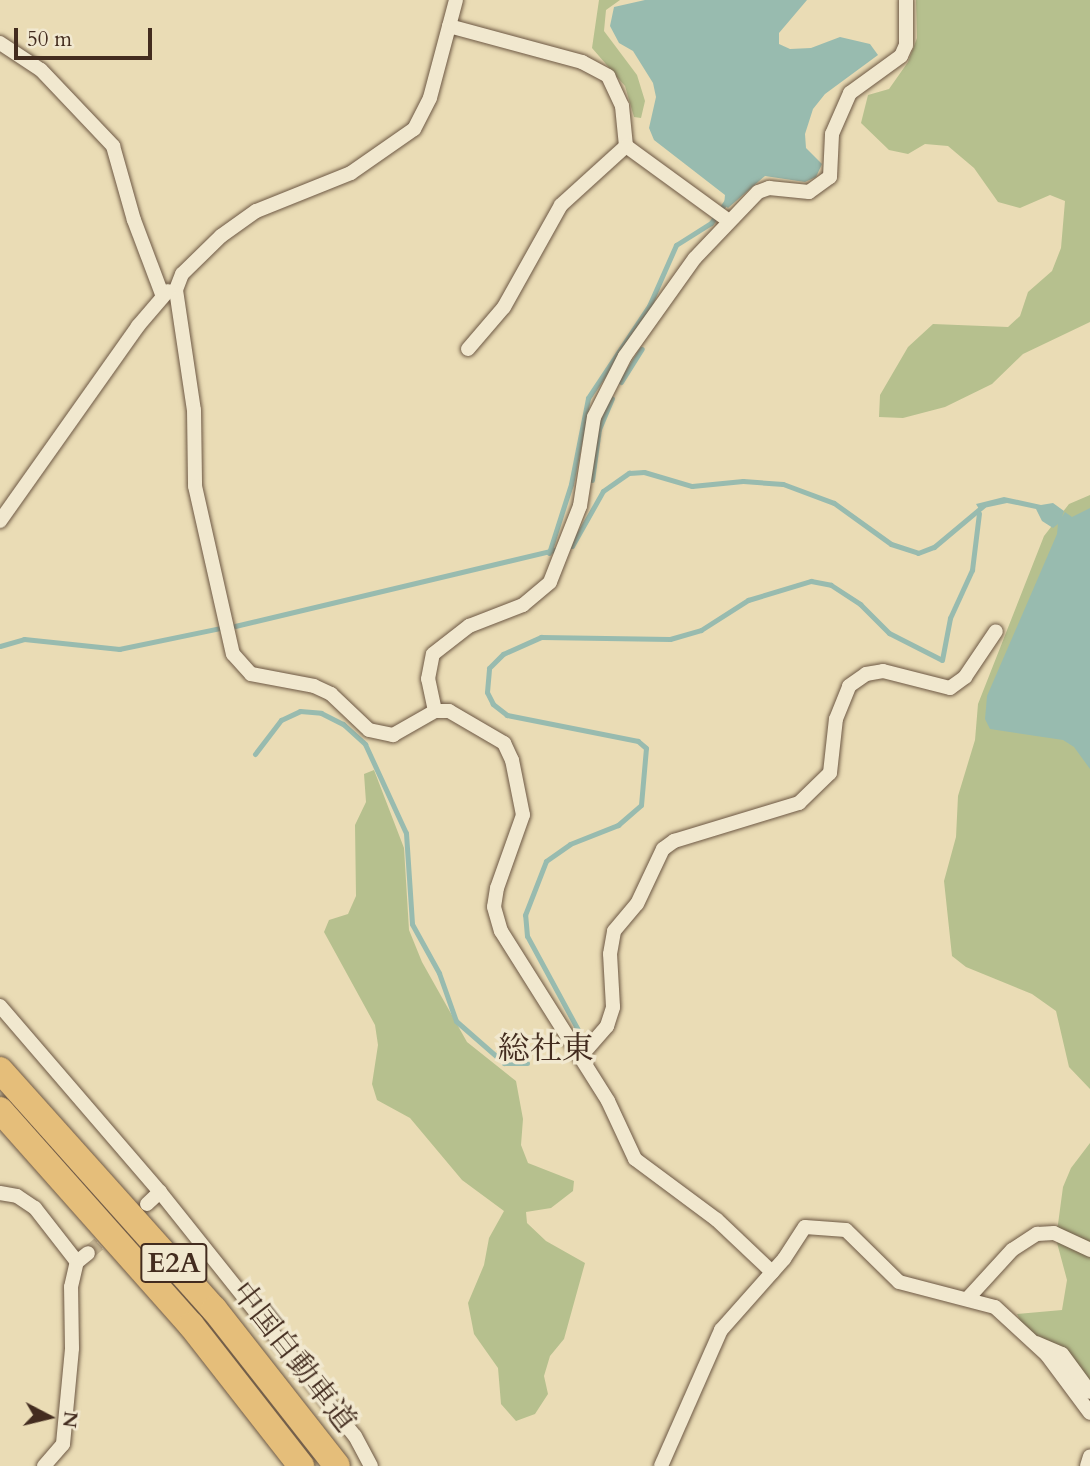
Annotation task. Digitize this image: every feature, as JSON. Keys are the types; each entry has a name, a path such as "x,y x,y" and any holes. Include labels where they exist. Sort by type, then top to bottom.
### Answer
{"highway":[{"name":"中国自動車道","path":"0,1070 205,1299 337,1466"},
{"name":"中国自動車道","path":"0,1110 182,1315 301,1466"}],"street":[{"path":"0,521 182,274 221,236 256,211 351,173 414,129 430,98 456,0"},
{"path":"435,711 428,678 433,654 469,626 523,605 550,582 579,506 590,434 601,399 625,356 685,272 758,192 769,188 809,192 830,177 832,134 850,93 901,56 906,45 906,0"},
{"path":"449,26 582,62 608,76 622,106 626,146 729,221"},
{"path":"0,43 41,71 113,146 134,220 169,292 194,410 195,486 240,667 266,678 314,686 338,700 369,730 381,734 405,731 435,711 449,711 494,734 512,760 523,815 494,907 501,931 608,1101 635,1159 717,1220 772,1272"},
{"path":"468,349 505,307 561,205 626,146"},
{"path":"581,1056 607,1026 613,1007 610,954 614,931 638,904 663,849 674,841 799,803 830,774 836,719 849,686 866,674 883,671 950,688 965,677 996,631"},
{"path":"0,1006 160,1192 355,1436 371,1466"},
{"path":"147,1203 160,1192"},
{"path":"0,1193 17,1196 35,1208 83,1257 71,1287 72,1348 63,1444 44,1466"},
{"path":"661,1466 721,1330 772,1272 805,1227 828,1225 846,1230 899,1282 969,1297 1001,1311 1036,1343 1090,1413"},
{"path":"969,1297 1012,1250 1037,1234 1054,1233 1090,1250"},
{"path":"1036,1343 1062,1354 1090,1392"},
{"path":"1087,1466 1090,1456"}],"green space":[{"path":"599,0 620,0 606,10 604,31 637,75 645,101 641,118 634,117 625,86 592,48"},
{"path":"916,0 1090,0 1090,322 1023,354 992,384 945,407 903,418 879,417 880,395 908,347 933,324 1008,327 1020,316 1028,292 1052,271 1061,248 1065,201 1050,195 1020,208 998,202 974,168 948,146 925,144 908,154 889,150 861,123 868,95 889,89 908,62 917,38"},
{"path":"1090,495 1090,1089 1069,1067 1056,1011 1032,994 966,967 952,956 944,881 956,837 958,796 975,740 978,704 1044,536 1069,504"},
{"path":"374,770 404,848 409,930 422,962 467,1042 516,1081 523,1119 521,1145 528,1163 574,1181 573,1191 551,1208 526,1212 527,1223 546,1241 585,1263 564,1339 550,1356 544,1376 548,1394 535,1414 516,1421 501,1404 498,1368 474,1334 468,1303 484,1265 489,1238 504,1211 462,1180 410,1118 377,1100 372,1084 378,1045 375,1025 324,932 329,920 348,914 356,896 355,825 366,802 364,774"},
{"path":"1090,1143 1090,1389 1023,1326 1017,1314 1062,1310 1067,1280 1056,1239 1063,1187 1071,1168"}],"water":[{"path":"645,0 807,0 779,33 779,44 790,49 811,48 840,37 870,44 878,55 825,94 813,109 805,134 806,148 822,164 816,177 805,182 765,176 728,208 724,205 725,195 654,140 649,128 656,97 653,83 633,51 619,43 610,26 614,7"},
{"path":"1004,497 1041,505 1053,503 1064,511 1062,517 1065,512 1072,517 1090,508 1090,769 1074,747 1063,740 990,729 985,719 987,696 1057,534 1058,524 1053,528 1042,521 1036,509 1007,503 979,509 976,504"}],"waterway":[{"path":"549,553 571,484 588,398 649,306 676,245 711,223 727,200"},
{"path":"621,382 642,349"},
{"path":"592,480 599,429 612,399"},
{"path":"235,626 572,546 603,491 629,473 644,472 692,486 743,481 783,484 834,503 891,544 918,553 934,547 983,506"},
{"path":"583,1039 527,936 525,915 546,861 570,844 618,825 641,805 646,748 638,741 507,715 493,704 487,692 489,668 503,654 541,637 670,639 701,630 748,600 811,581 831,585 860,604 889,633 942,660 950,618 972,570 979,513"},
{"path":"0,646 24,639 119,649 220,628"},
{"path":"255,754 281,720 300,711 321,713 343,724 365,744 406,833 412,924 439,973 456,1021 504,1063 527,1063"}],"tunnel":[{"path":"88,1253 114,1231"}],"district":[{"name":"総社東","path":"546,1049"}]}
